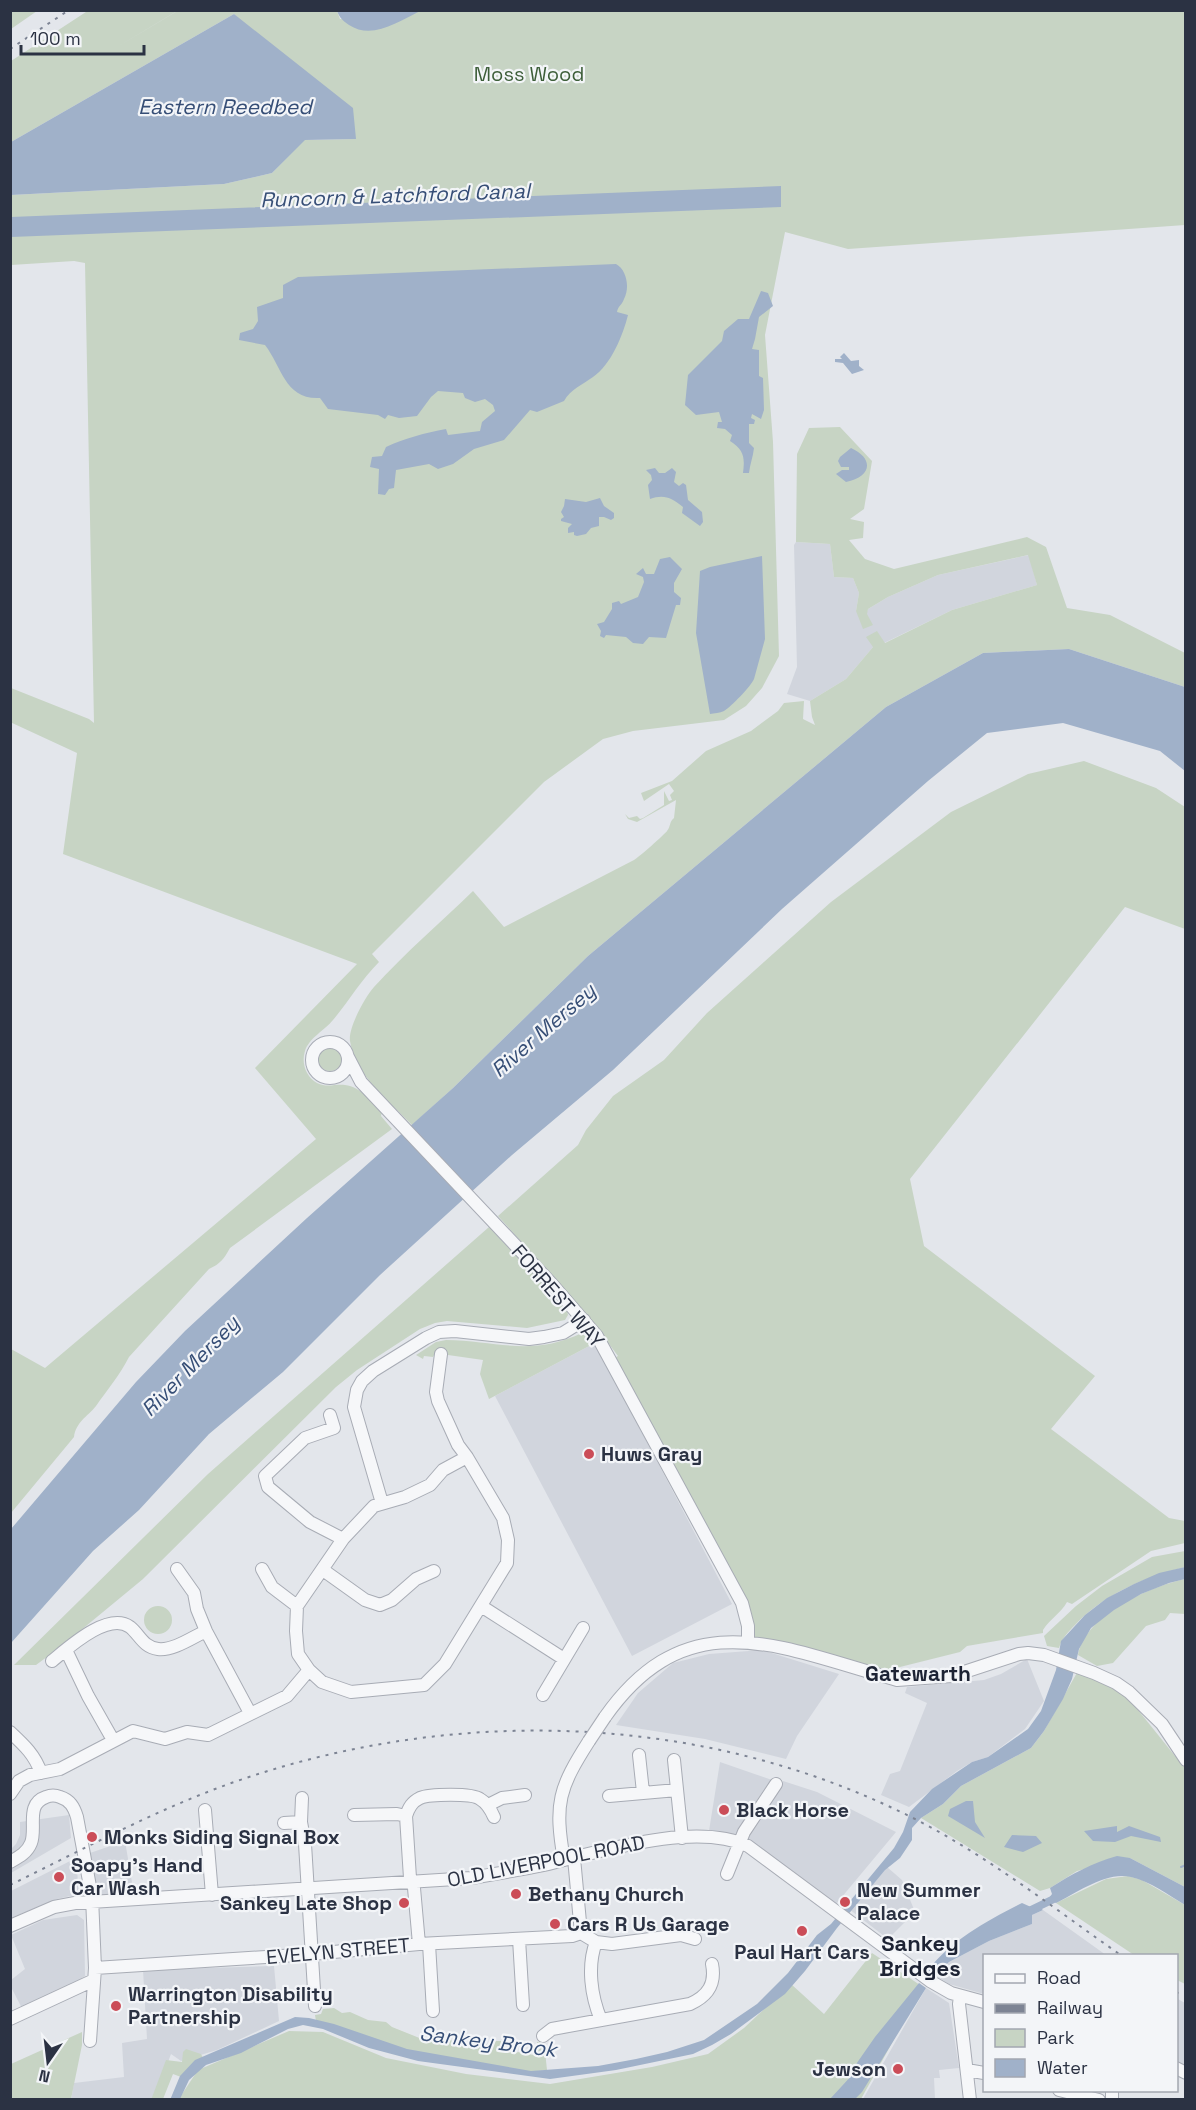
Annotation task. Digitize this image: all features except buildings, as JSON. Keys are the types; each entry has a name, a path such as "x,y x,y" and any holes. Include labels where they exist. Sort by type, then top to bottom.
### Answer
{"street":[{"path":"335,1078 347,1067 348,1057 343,1047 333,1041 322,1042 314,1050 311,1060 315,1071 324,1077 360,1082"},
{"name":"FORREST WAY","path":"348,1057 360,1082 584,1320 609,1356 742,1603 748,1626 748,1642"},
{"path":"382,1503 354,1407 357,1390 362,1381 373,1371 439,1332 529,1339 563,1333 584,1320"},
{"path":"427,1362 441,1359 436,1392 438,1401 452,1434 467,1458 502,1518 508,1540 507,1563 445,1664 424,1685 351,1692 322,1682 309,1670 298,1654 297,1606 343,1539 374,1506 405,1497 430,1485 443,1470 467,1458"},
{"path":"332,1422 305,1438 265,1476 268,1487 310,1522 343,1539"},
{"path":"177,1569 194,1593 197,1609 206,1630 250,1713"},
{"path":"262,1569 272,1587 297,1606"},
{"path":"323,1570 365,1600 380,1605 392,1600 416,1579 434,1571"},
{"path":"481,1606 564,1659"},
{"path":"52,1661 102,1626 118,1623 129,1626 147,1645 158,1649 167,1649 206,1630"},
{"path":"543,1695 583,1628"},
{"path":"695,1939 681,1935 672,1942 622,1944 596,1942 581,1933 569,1859 559,1826 560,1799 569,1773 605,1717 629,1686 661,1662 693,1648 718,1643 748,1642 780,1647 897,1680 952,1676 1028,1653 1044,1655 1116,1683 1144,1704 1162,1724 1185,1760"},
{"path":"66,1650 113,1740"},
{"path":"10,1794 19,1781 30,1775 60,1769 133,1731 165,1739 188,1732 208,1735 287,1696 309,1670"},
{"path":"10,1732 28,1749 37,1761 41,1773"},
{"path":"639,1755 643,1792"},
{"path":"674,1760 682,1838"},
{"path":"726,1874 744,1832 776,1784"},
{"path":"609,1796 677,1790"},
{"path":"10,1862 23,1855 30,1845 34,1810 41,1799 53,1795 67,1800 77,1817 92,1902 95,1974 90,2041"},
{"path":"488,1805 502,1798 525,1795"},
{"path":"433,2011 424,1944 410,1878 406,1816 410,1805 422,1797 469,1796 479,1797 488,1805 494,1817"},
{"path":"302,1798 301,1822 305,1844 315,2006"},
{"path":"205,1810 211,1825 212,1894"},
{"path":"354,1815 397,1814 406,1816"},
{"path":"284,1823 301,1822"},
{"name":"OLD LIVERPOOL ROAD","path":"10,1926 54,1907 92,1902 471,1878 645,1842 703,1837 741,1843 766,1858 927,1979 944,1990 983,2002"},
{"name":"EVELYN STREET","path":"95,1974 424,1944 519,1940 572,1936 581,1933"},
{"path":"519,1940 523,2005"},
{"path":"596,1942 591,1959 594,2000 601,2020"},
{"path":"543,2036 552,2029 690,2004 708,1992 718,1970"},
{"path":"10,2019 95,1974"},
{"path":"960,1996 970,2100"},
{"path":"967,2070 983,2073"},
{"path":"1064,2092 1099,2100"}],"shaded area":[{"path":"796,542 830,544 834,577 853,578 859,593 856,611 866,614 868,609 888,597 938,575 1029,555 1037,585 952,610 884,643 877,632 873,647 846,679 810,701 787,694 797,667 794,545"},
{"path":"595,1343 732,1604 632,1656 495,1396"},
{"path":"762,1650 839,1674 797,1736 786,1759 705,1739 616,1725 638,1693 673,1663 709,1654"},
{"path":"1027,1659 1044,1701 1025,1729 988,1757 972,1762 957,1771 909,1807 881,1795 890,1774 900,1771 927,1703 905,1693 907,1687 984,1680 1001,1674"},
{"path":"720,1762 772,1780 736,1835 709,1831"},
{"path":"783,1781 817,1792 896,1832 836,1904 745,1839"},
{"path":"69,1815 71,1838 11,1873 11,1849 20,1835 20,1822"},
{"path":"125,1841 134,1894 92,1897 90,1853"},
{"path":"76,1858 79,1894 57,1899 11,1918 11,1891"},
{"path":"887,1867 902,1880 915,1912 888,1939 849,1909"},
{"path":"1043,1910 1105,1954 983,1954 983,1994 949,1984 935,1975 949,1962 989,1941 1032,1924 1032,1915"},
{"path":"77,1915 84,1920 85,1976 25,2014 11,1987 11,1980 25,1969 11,1935 43,1920"},
{"path":"274,1966 279,2021 217,2050 181,2061 171,2054 154,2099 71,2100 74,2083 124,2077 122,2043 147,2039 143,1970"},
{"path":"926,1988 949,2003 959,2068 939,2070 940,2078 934,2078 935,2099 863,2099"},
{"path":"1178,1999 1185,2003 1186,2067 1178,2063"}],"green space":[{"path":"11,10 37,10 37,11 11,29"},
{"name":"Moss Wood","path":"89,10 177,11 112,50 179,10 337,11 340,19 400,21 420,10 1185,11 1185,225 848,249 785,232 765,335 773,442 779,656 762,688 746,706 724,720 633,731 603,739 544,782 372,954 379,962 333,1020 307,1046 304,1065 307,1073 317,1083 327,1086 351,1086 361,1092 382,1112 381,1116 392,1129 230,1248 221,1261 209,1269 129,1357 96,1406 79,1424 74,1437 11,1513 11,1349 45,1368 316,1139 255,1068 357,964 63,854 77,753 10,722 11,688 94,723 85,263 74,261 11,265 11,195 224,184 272,173 304,140 356,139 234,14 11,142 11,61"},
{"path":"840,427 872,461 864,509 850,519 864,522 863,538 849,540 865,559 894,569 1027,537 1046,547 1067,608 1110,615 1185,653 1185,687 1069,649 983,653 886,707 588,956 412,1125 366,1077 353,1054 350,1035 362,1005 374,987 473,891 504,927 634,860 667,831 674,818 676,800 637,822 628,819 625,814 629,818 637,816 640,819 643,818 664,805 664,791 669,801 672,800 670,795 674,791 669,784 644,801 641,793 672,781 706,751 751,731 778,711 784,703 804,701 803,719 815,725 810,701 846,679 873,647 866,637 877,631 885,643 952,610 1037,585 1028,555 938,575 888,597 868,609 867,614 873,625 863,629 856,611 859,593 853,578 834,577 830,544 796,542 797,454 809,428"},
{"path":"1084,761 1156,788 1185,807 1185,929 1125,907 910,1179 924,1246 1095,1376 1051,1429 1169,1518 1185,1521 1185,1543 1151,1551 1072,1604 1067,1602 1046,1626 1043,1633 967,1646 960,1652 896,1668 884,1676 748,1642 748,1626 611,1360 618,1356 602,1339 587,1315 498,1216 578,1145 586,1130 613,1096 664,1060 707,1013 831,902 951,812 1028,774"},
{"path":"330,1047 335,1048 341,1054 341,1064 335,1070 330,1071 325,1070 319,1064 318,1059 319,1054 325,1048"},
{"path":"489,1227 567,1310 568,1315 565,1320 527,1328 447,1321 420,1329 357,1370 336,1387 143,1579 36,1665 14,1665 208,1474"},
{"path":"582,1333 593,1344 489,1399 480,1374 483,1360 436,1351 433,1357 424,1356 423,1359 416,1355 436,1342 446,1340 531,1346 564,1340"},
{"path":"1185,1551 1185,1567 1155,1576 1112,1596 1086,1614 1064,1638 1059,1648 1047,1646 1044,1636 1076,1606 1102,1586 1152,1557"},
{"path":"1185,1579 1185,1614 1170,1613 1165,1620 1146,1626 1113,1663 1097,1666 1078,1655 1083,1640 1106,1615 1154,1588"},
{"path":"158,1606 168,1610 172,1620 168,1630 158,1634 148,1630 144,1620 148,1610"},
{"path":"1078,1671 1113,1688 1130,1700 1175,1756 1185,1755 1185,1887 1130,1858 1077,1871 1050,1888 1040,1891 921,1818 943,1804 961,1786 1031,1748 1044,1731"},
{"path":"1128,1876 1142,1880 1185,1905 1185,1984 1178,1980 1178,1954 1132,1954 1056,1903 1106,1879"},
{"path":"872,1953 923,1987 861,2099 178,2100 198,2070 289,2031 323,2032 386,2058 466,2074 550,2084 652,2067 708,2054 744,2028 791,1984 824,2014"},
{"path":"334,2008 342,2013 350,2012 368,2020 386,2022 392,2027 422,2039 442,2038 482,2046 501,2041 503,2049 511,2049 514,2053 524,2051 532,2055 537,2052 537,2042 544,2042 547,2070 529,2072 501,2070 499,2066 489,2067 424,2056 316,2021 315,2015 321,2014 323,2009"},
{"path":"82,2032 82,2045 71,2099 11,2099 11,2064"},
{"path":"186,2049 201,2054 203,2058 181,2077 173,2074 163,2099 151,2100 166,2060 182,2062 183,2052"}],"water":[{"path":"337,11 420,11 385,28 367,31 349,25"},
{"name":"Eastern Reedbed","path":"234,14 353,108 356,139 305,140 272,173 224,184 11,195 11,142"},
{"path":"781,186 781,207 11,237 11,217"},
{"path":"616,264 623,270 627,285 626,295 617,312 628,315 615,349 599,372 573,390 564,401 537,412 530,410 504,440 474,449 453,464 438,469 429,464 396,470 394,488 389,489 385,495 378,494 379,469 370,467 372,457 382,456 386,447 430,432 446,429 448,435 480,431 482,422 495,411 493,405 485,399 475,402 465,398 463,393 438,391 417,416 399,418 388,415 385,419 378,415 328,409 320,398 299,394 292,388 265,345 239,340 240,333 253,329 258,321 257,307 283,298 283,285 298,277"},
{"path":"761,291 768,293 773,306 759,317 752,349 759,350 759,376 763,378 764,410 761,419 752,414 751,418 755,420 754,424 749,424 749,443 754,451 749,473 743,473 742,454 730,441 732,435 725,429 717,428 718,422 722,422 719,412 696,415 685,405 688,375 722,341 724,331 738,319 749,319"},
{"path":"844,353 851,361 859,360 859,366 864,370 852,374 843,363 835,362 835,359 842,359 840,357"},
{"path":"851,448 864,457 867,467 861,476 846,482 836,474 842,470 849,470 849,467 841,467 838,461"},
{"path":"655,468 659,473 665,473 672,468 676,472 674,482 679,486 683,483 686,485 688,500 702,512 703,522 700,526 682,513 683,507 671,499 660,497 650,499 648,485 652,480 646,470"},
{"path":"600,498 604,506 614,513 614,518 611,520 599,517 599,526 591,528 586,534 577,536 574,532 568,533 568,528 572,524 561,521 564,517 561,512 565,499 586,502"},
{"path":"762,556 765,639 754,679 727,709 710,714 696,633 700,571"},
{"path":"670,557 682,569 674,583 674,592 681,598 680,605 676,605 666,638 649,637 643,644 633,643 626,637 606,635 604,638 600,636 601,631 597,624 604,622 612,609 612,603 619,601 621,604 638,597 644,582 643,577 636,574 643,568 646,574 654,574 660,559"},
{"name":"River Mersey","path":"1069,649 1185,687 1185,771 1160,751 1063,723 987,733 928,781 782,909 613,1070 512,1155 380,1275 283,1372 209,1434 139,1510 93,1551 11,1643 11,1529 136,1382 185,1331 453,1088 588,956 886,707 983,653"},
{"name":"Sankey Brook","path":"1185,1567 1185,1579 1141,1594 1114,1610 1091,1628 1079,1649 1072,1679 1063,1699 1031,1748 961,1786 943,1804 921,1818 912,1828 912,1840 900,1858 885,1870 785,1994 731,2034 712,2045 693,2054 616,2070 550,2079 418,2061 369,2048 323,2029 303,2025 288,2029 241,2053 206,2065 189,2080 180,2099 170,2100 180,2076 195,2060 295,2017 334,2024 407,2049 531,2071 598,2066 667,2052 704,2040 757,2004 788,1973 817,1935 831,1924 894,1848 910,1812 932,1789 972,1762 988,1757 1028,1729 1041,1711 1056,1670 1061,1641 1085,1615 1107,1598 1134,1584 1159,1573"},
{"path":"966,1801 973,1801 975,1822 985,1838 948,1816 950,1809"},
{"path":"1117,1826 1117,1832 1129,1826 1160,1837 1161,1842 1131,1836 1115,1842 1093,1841 1084,1831"},
{"path":"1012,1835 1036,1836 1042,1843 1023,1852 1004,1847"},
{"path":"1117,1856 1130,1858 1185,1887 1185,1905 1145,1882 1121,1876 1092,1884 1056,1903 1049,1898 1052,1894 1050,1888 1058,1883"},
{"path":"1022,1903 1031,1907 1036,1904 1043,1910 1032,1915 1032,1924 989,1941 949,1962 935,1975 928,1970 960,1940 983,1924"},
{"path":"919,1983 926,1988 862,2092 855,2099 830,2099 853,2074 852,2070 875,2037"}],"waterway":[{"path":"1181,1867 1186,1865"},
{"path":"1031,1910 1062,1895"}],"railway":[{"path":"10,49 69,10"},
{"path":"10,1885 181,1803 240,1780 324,1756 409,1740 496,1731 583,1732 669,1741 754,1758 837,1784 917,1820 944,1835 1022,1885 1119,1954"},
{"path":"1178,1993 1186,1996"}],"place":[{"name":"Huws Gray","path":"589,1454"},
{"name":"Black Horse","path":"724,1810"},
{"name":"Monks Siding Signal Box","path":"92,1837"},
{"name":"Soapy's Hand Car Wash","path":"59,1877"},
{"name":"Bethany Church","path":"516,1894"},
{"name":"New Summer Palace","path":"845,1902"},
{"name":"Sankey Late Shop","path":"404,1903"},
{"name":"Cars R Us Garage","path":"555,1924"},
{"name":"Paul Hart Cars","path":"802,1931"},
{"name":"Warrington Disability Partnership","path":"116,2006"},
{"name":"Jewson","path":"898,2069"}],"district":[{"name":"Gatewarth","path":"918,1673"},
{"name":"Sankey Bridges","path":"920,1956"}],"water label":[{"name":"Runcorn & Latchford Canal","path":"395,195"}]}
